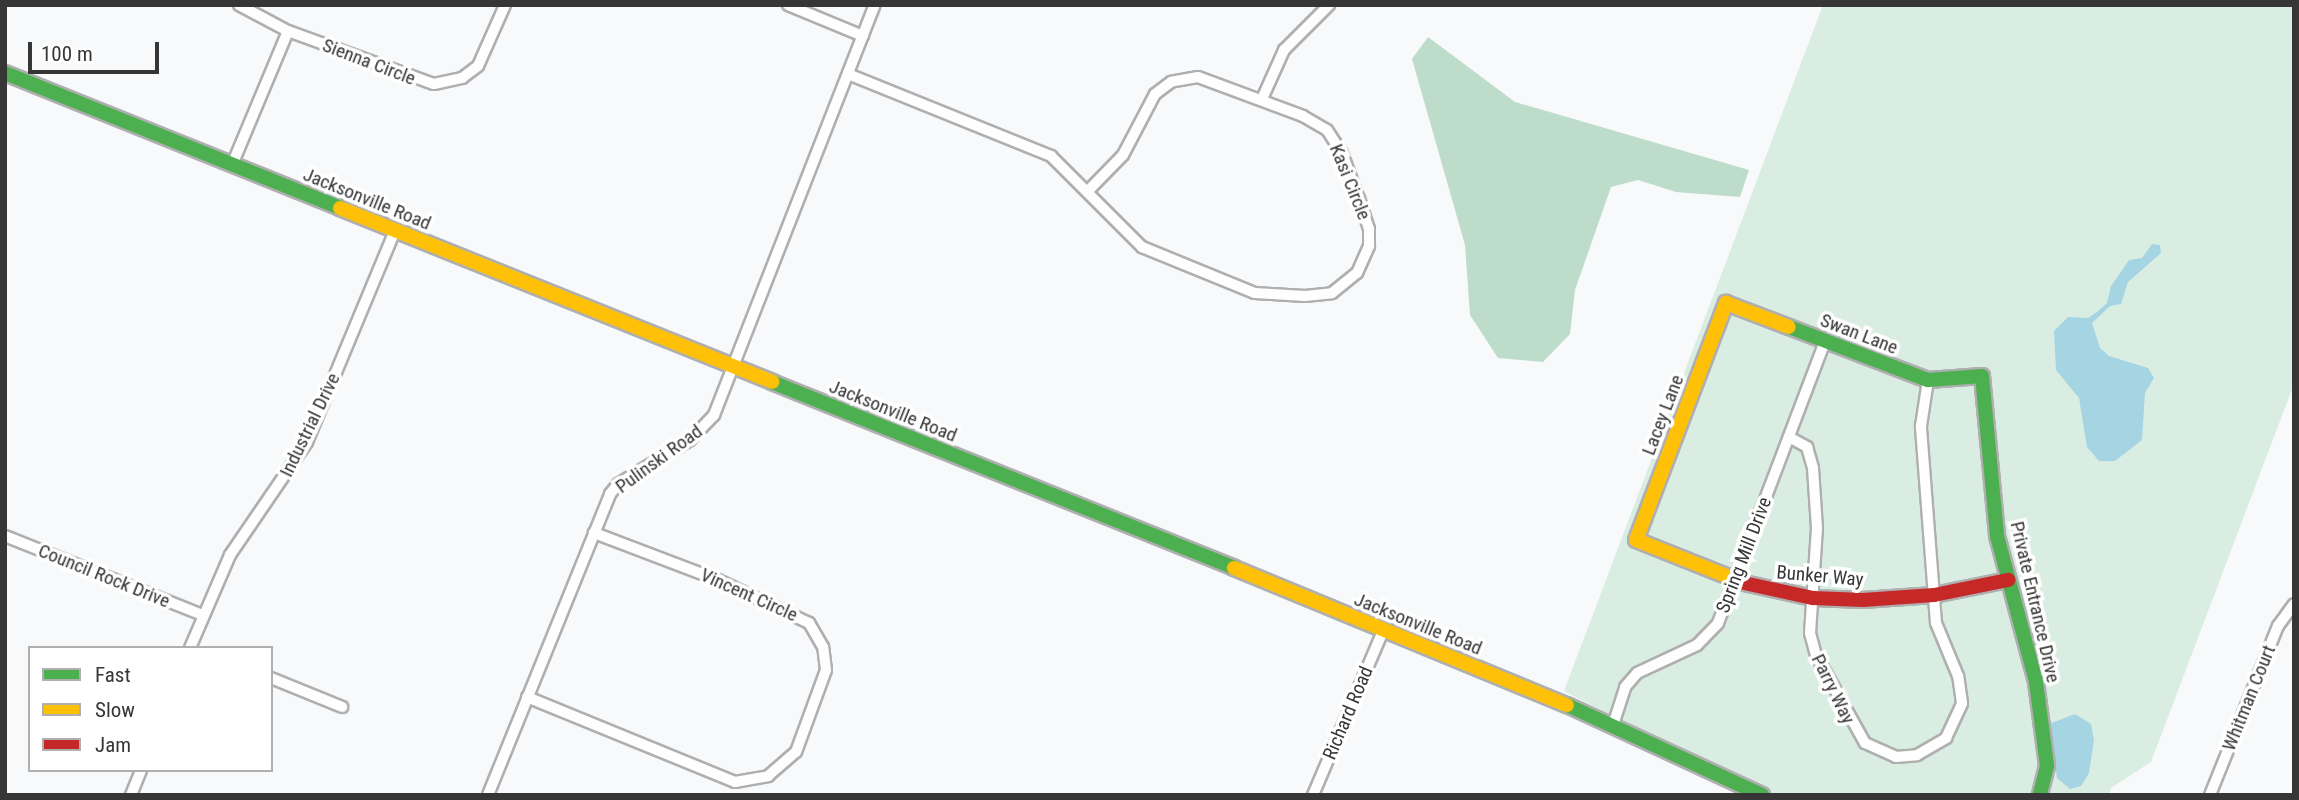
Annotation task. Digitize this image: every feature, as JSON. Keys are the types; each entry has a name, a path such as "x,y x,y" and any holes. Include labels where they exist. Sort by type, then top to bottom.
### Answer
{"main road":[{"name":"Jacksonville Road","path":"5,73 1613,725 1762,795"},
{"name":"Swan Lane","path":"1726,303 1928,380 1982,376"},
{"name":"Lacey Lane","path":"1636,540 1726,303"},
{"name":"Private Entrance Drive","path":"1982,376 1994,509 2008,580 2036,682 2047,766 2040,795"},
{"name":"Bunker Way","path":"1636,540 1783,595 1863,600 1934,595 2008,580"}],"street":[{"name":"Sienna Circle","path":"239,5 288,31 417,81 443,84 462,78 478,66 505,5"},
{"path":"788,5 863,36"},
{"name":"Pulinski Road","path":"488,795 594,533 618,484 707,425 733,368 875,5"},
{"path":"1262,99 1284,50 1329,5"},
{"path":"232,165 288,31"},
{"name":"Kasi Circle","path":"848,74 1051,156 1088,191 1134,242 1169,260 1255,293 1305,296 1332,293 1357,273 1369,246 1369,229 1359,199 1342,153 1327,130 1262,99 1198,77 1171,82 1149,100 1123,155 1088,191"},
{"name":"Industrial Drive","path":"191,646 202,615 230,555 307,442 396,231"},
{"name":"Spring Mill Drive","path":"1613,725 1625,687 1637,673 1708,635 1718,623 1825,342"},
{"name":"Parry Way","path":"1789,437 1807,447 1813,468 1817,528 1813,649 1854,730 1874,749 1908,757 1946,738 1962,703 1958,676 1940,637 1934,595 1921,426 1928,380"},
{"name":"Vincent Circle","path":"527,697 735,782 768,776 796,752 826,670 823,647 809,623 719,580 594,533"},
{"name":"Council Rock Drive","path":"5,536 202,615"},
{"name":"Whitman Court","path":"2210,795 2278,626 2294,604"},
{"name":"Richard Road","path":"1313,795 1383,631"},
{"path":"273,679 342,706"},
{"path":"131,795 140,772"}],"green space":[{"path":"1823,5 2294,5 2294,384 2151,762 2111,788 2109,795 1764,795 1564,691"},
{"path":"1428,37 1515,102 1749,170 1740,197 1676,192 1638,180 1611,187 1575,290 1570,334 1543,362 1498,358 1470,315 1465,245 1412,59"}],"water":[{"path":"2152,244 2160,245 2161,253 2128,282 2121,304 2110,306 2092,323 2100,348 2109,356 2148,368 2154,378 2145,393 2142,440 2115,461 2099,461 2087,447 2079,398 2056,370 2054,331 2068,317 2088,318 2097,312 2107,303 2111,286 2129,260 2142,258"},
{"path":"2075,714 2091,724 2094,740 2089,773 2081,786 2070,789 2057,778 2049,724"}],"traffic: fast":[{"path":"5,73 340,208"},
{"path":"1789,327 1928,380 1982,376 1997,536 2036,682 2047,766 2040,795"},
{"path":"772,382 1234,568"},
{"path":"1567,705 1762,795"}],"traffic: slow":[{"path":"340,208 772,382"},
{"path":"1744,583 1636,540 1726,303 1789,327"},
{"path":"1234,568 1567,705"}],"traffic: jam":[{"path":"1744,583 1813,598 1863,600 1934,595 2008,580"}]}
